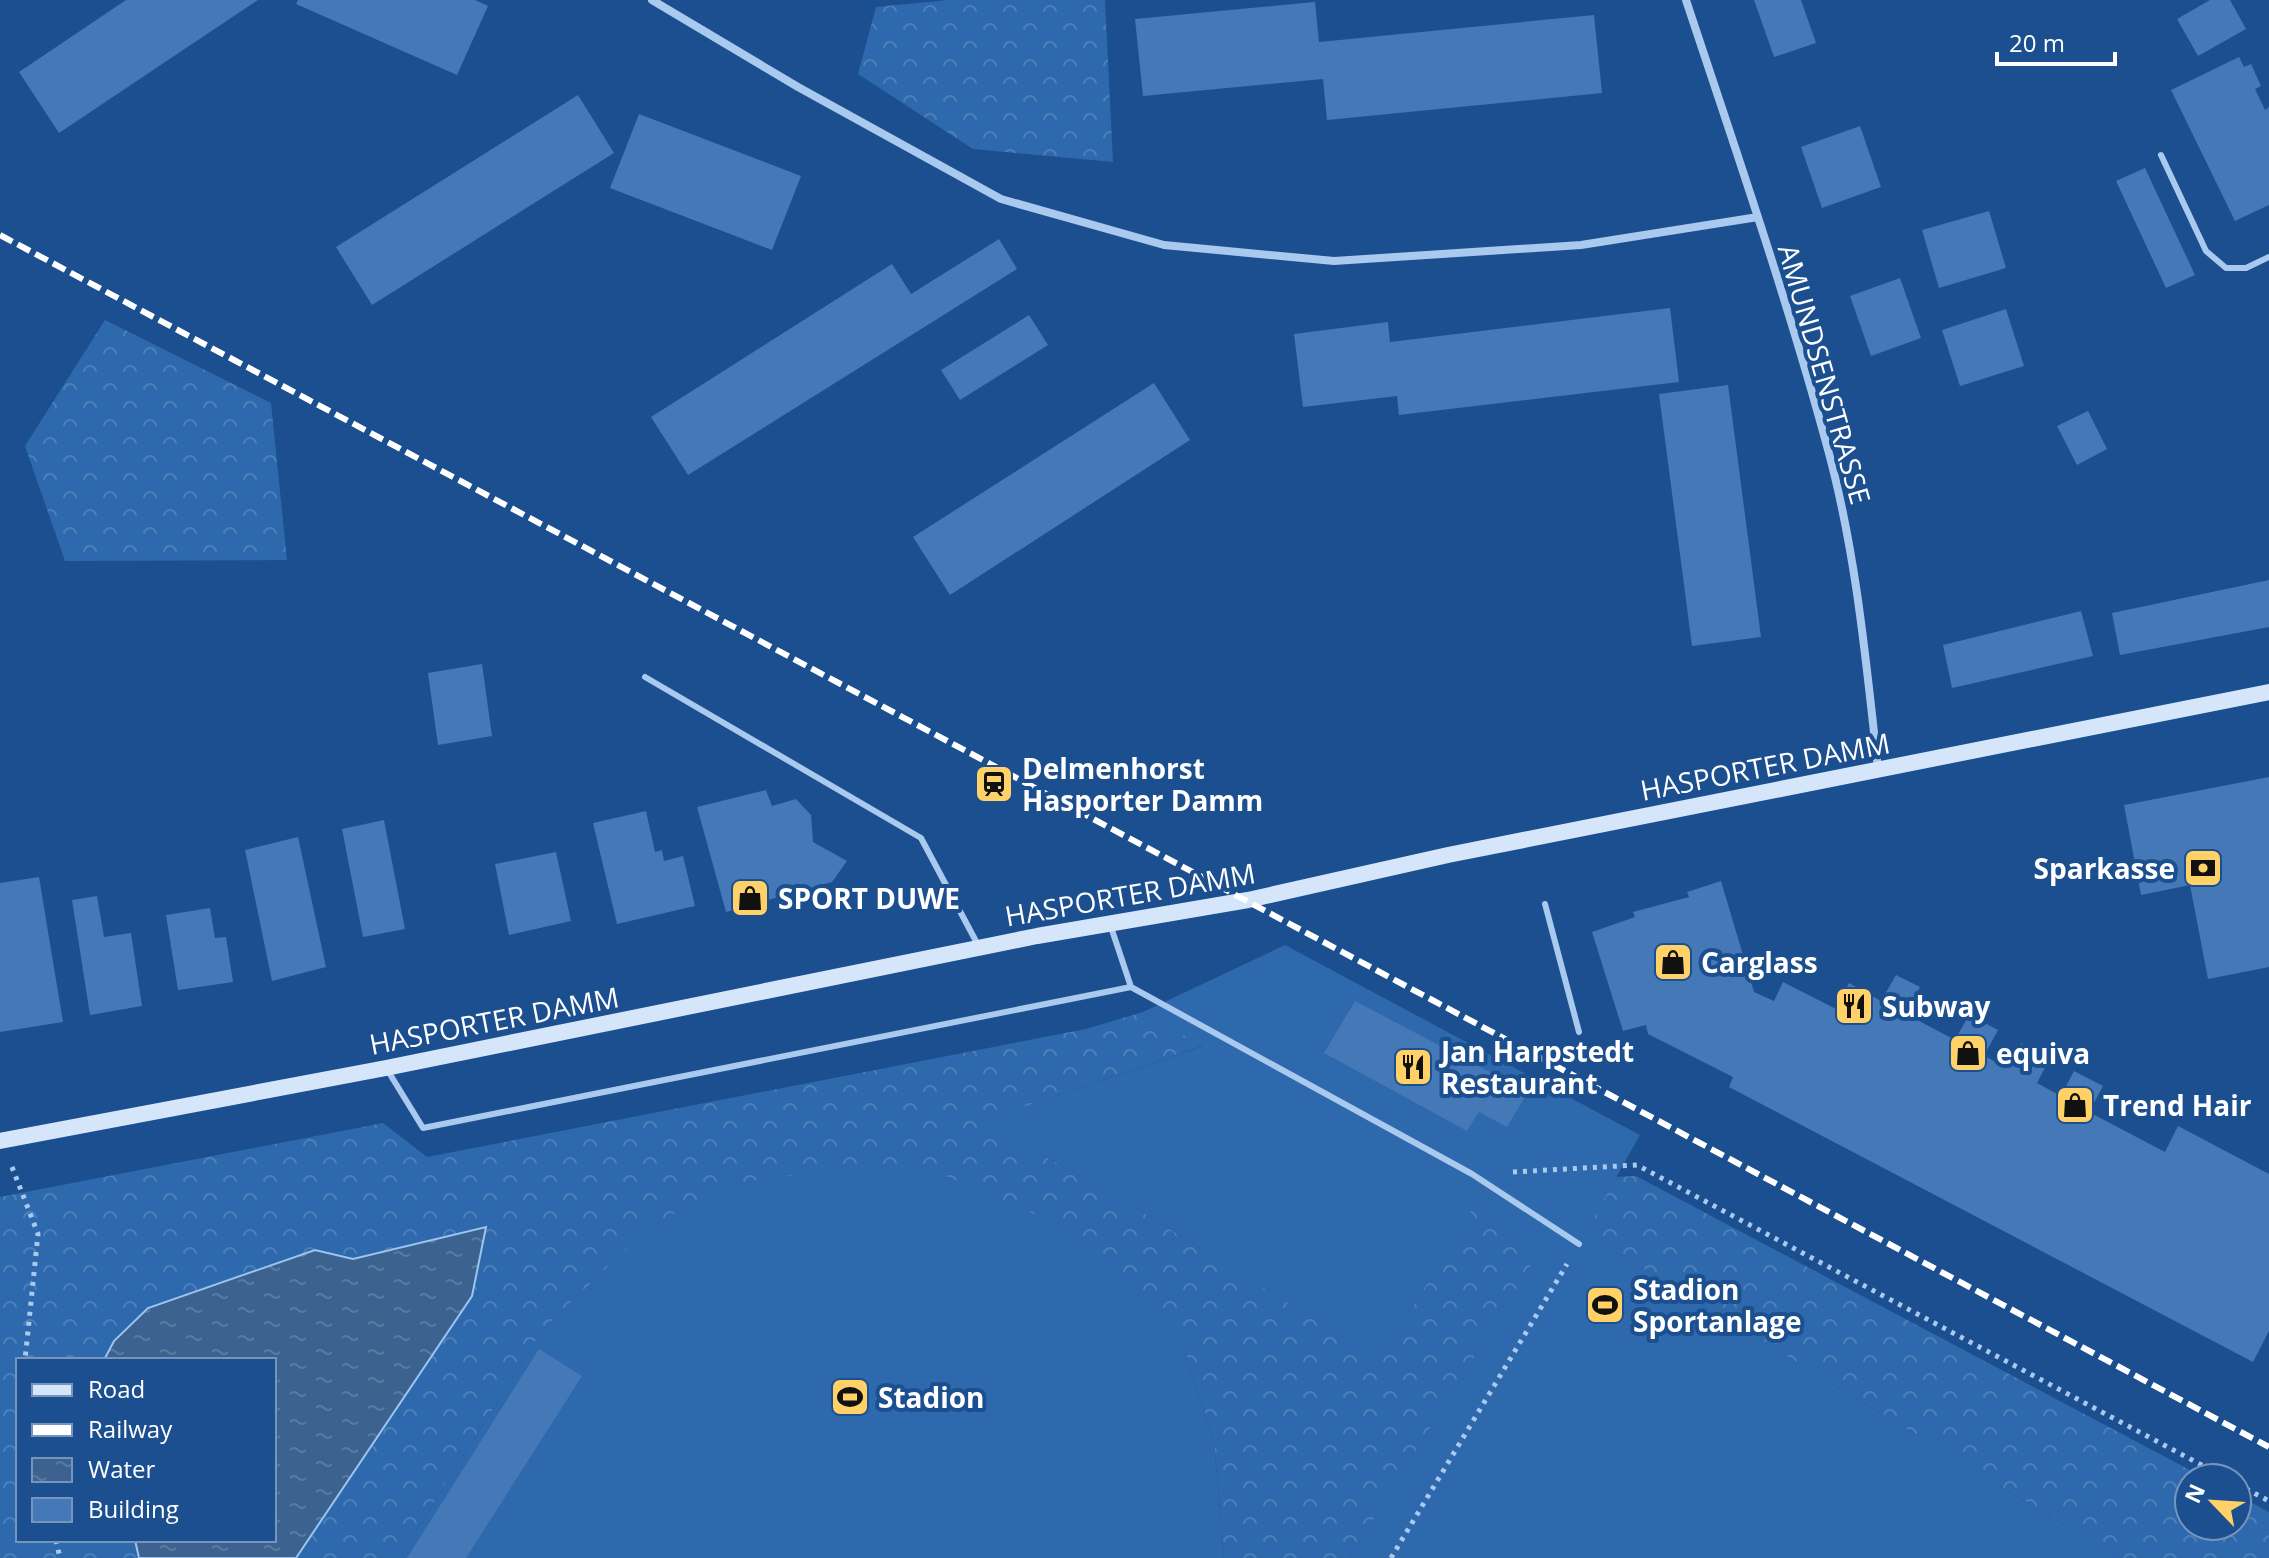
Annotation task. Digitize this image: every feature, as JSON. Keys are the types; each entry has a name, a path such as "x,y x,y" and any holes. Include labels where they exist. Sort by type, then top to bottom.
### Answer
{"main road":[{"name":"HASPORTER DAMM","path":"1,1141 386,1068 980,948 1248,900 1448,855 2269,692"}],"street":[{"path":"652,0 798,87 1001,199 1164,245 1334,261 1581,245 1758,217"},
{"name":"AMUNDSENSTRASSE","path":"1686,0 1758,217 1827,448 1857,592 1878,770"}],"lane":[{"path":"2161,155 2206,251 2226,268 2246,268 2269,257"},
{"path":"645,677 921,838 980,948"},
{"path":"1545,904 1579,1032"},
{"path":"1110,923 1131,987"},
{"path":"386,1068 423,1128 1131,987 1472,1174 1579,1244"}],"path":[{"path":"1,1141 38,1234 25,1358"},
{"path":"1472,1174 1637,1165 2196,1462"},
{"path":"1391,1558 1579,1244"}],"green space":[{"path":"948,0 1105,0 1113,162 973,149 858,74 876,7"},
{"path":"105,320 271,403 287,560 65,561 25,446"},
{"name":"Stadion Sportanlage","path":"1285,945 1640,1135 1585,1233 2118,1558 1350,1558 1540,1250 1473,1208 1380,1361 1099,1185 979,1122 1203,1046 1143,1012"},
{"path":"1143,1012 1205,1045 980,1122 1099,1185 1380,1360 1473,1207 1541,1250 1350,1558 1224,1558 1214,1442 1185,1351 1125,1279 544,1328 399,1558 296,1558 472,1296 486,1227 353,1259 315,1250 114,1341 105,1358 16,1358 16,1542 135,1542 139,1558 0,1558 0,1197 383,1123 427,1157 1086,1029"},
{"name":"Stadion","path":"830,1170 941,1174 1042,1217 1126,1279 1185,1351 1214,1442 1224,1558 399,1558 544,1328 652,1224 743,1182"},
{"path":"1636,1176 2175,1462 2173,1542 2253,1542 2253,1504 2269,1512 2269,1558 2118,1558 1585,1233 1614,1177"}],"water":[{"path":"486,1227 472,1296 296,1558 139,1558 135,1542 276,1542 276,1358 105,1358 114,1341 148,1308 315,1250 353,1259"}],"building":[{"path":"126,0 258,0 59,133 19,72"},
{"path":"298,0 475,0 488,6 457,75 296,4"},
{"path":"1754,0 1801,0 1816,43 1774,57"},
{"path":"2210,0 2230,0 2246,29 2198,56 2177,19"},
{"path":"1315,2 1319,42 1594,15 1602,93 1327,120 1323,79 1143,96 1135,19"},
{"path":"2239,57 2244,67 2251,64 2261,86 2255,89 2265,110 2269,107 2269,205 2235,221 2171,90"},
{"path":"578,95 614,153 372,305 336,247"},
{"path":"639,114 801,176 772,250 610,188"},
{"path":"1860,126 1881,187 1822,208 1801,147"},
{"path":"2145,168 2195,275 2166,288 2116,181"},
{"path":"1989,211 2006,268 1939,288 1922,230"},
{"path":"999,239 1017,269 688,475 651,417 892,264 911,294"},
{"path":"1900,278 1921,338 1871,356 1850,296"},
{"path":"1670,308 1679,382 1399,415 1397,396 1303,407 1294,334 1388,322 1390,342"},
{"path":"2006,309 2024,366 1960,386 1942,330"},
{"path":"1029,315 1048,345 960,400 941,370"},
{"path":"1154,383 1190,440 950,595 913,537"},
{"path":"1728,385 1761,637 1692,646 1659,394"},
{"path":"2088,411 2107,449 2077,465 2057,426"},
{"path":"2269,580 2269,627 2120,655 2112,613"},
{"path":"2081,611 2093,656 1952,688 1943,645"},
{"path":"482,664 492,736 438,745 428,673"},
{"name":"Sparkasse","path":"2269,777 2269,967 2208,979 2190,885 2141,895 2124,805"},
{"path":"766,790 772,806 796,799 811,815 813,842 847,861 832,882 726,912 697,807"},
{"path":"646,811 655,852 662,850 664,861 683,856 695,906 617,924 593,823"},
{"path":"384,820 405,929 363,937 342,829"},
{"path":"298,837 326,967 272,981 245,850"},
{"path":"556,852 571,921 509,935 495,864"},
{"path":"39,877 63,1022 0,1032 0,883"},
{"path":"1721,881 1754,992 1774,1001 1783,982 1836,1009 1849,983 1881,1001 1896,975 1920,987 1906,1014 1955,1040 1969,1015 1998,1030 1984,1056 2008,1068 2021,1043 2050,1058 2037,1083 2061,1096 2074,1071 2103,1086 2089,1112 2165,1152 2178,1126 2269,1174 2269,1331 2253,1362 1729,1087 1733,1077 1648,1034 1646,1025 1623,1031 1592,932 1635,917 1633,912 1689,897 1687,892"},
{"path":"97,896 104,937 131,933 142,1006 90,1015 72,900"},
{"path":"210,908 215,938 226,937 233,982 178,990 166,915"},
{"path":"1355,1001 1528,1092 1507,1127 1479,1112 1467,1131 1324,1053"},
{"path":"539,1349 582,1376 466,1558 407,1558"}],"railway":[{"path":"0,235 2269,1447"}],"place":[{"name":"Delmenhorst Hasporter Damm","path":"994,784"},
{"name":"Sparkasse","path":"2203,868"},
{"name":"SPORT DUWE","path":"750,898"},
{"name":"Carglass","path":"1673,962"},
{"name":"Subway","path":"1854,1006"},
{"name":"equiva","path":"1968,1053"},
{"name":"Jan Harpstedt Restaurant","path":"1413,1067"},
{"name":"Trend Hair","path":"2075,1105"},
{"name":"Stadion Sportanlage","path":"1605,1305"},
{"name":"Stadion","path":"850,1397"}]}
